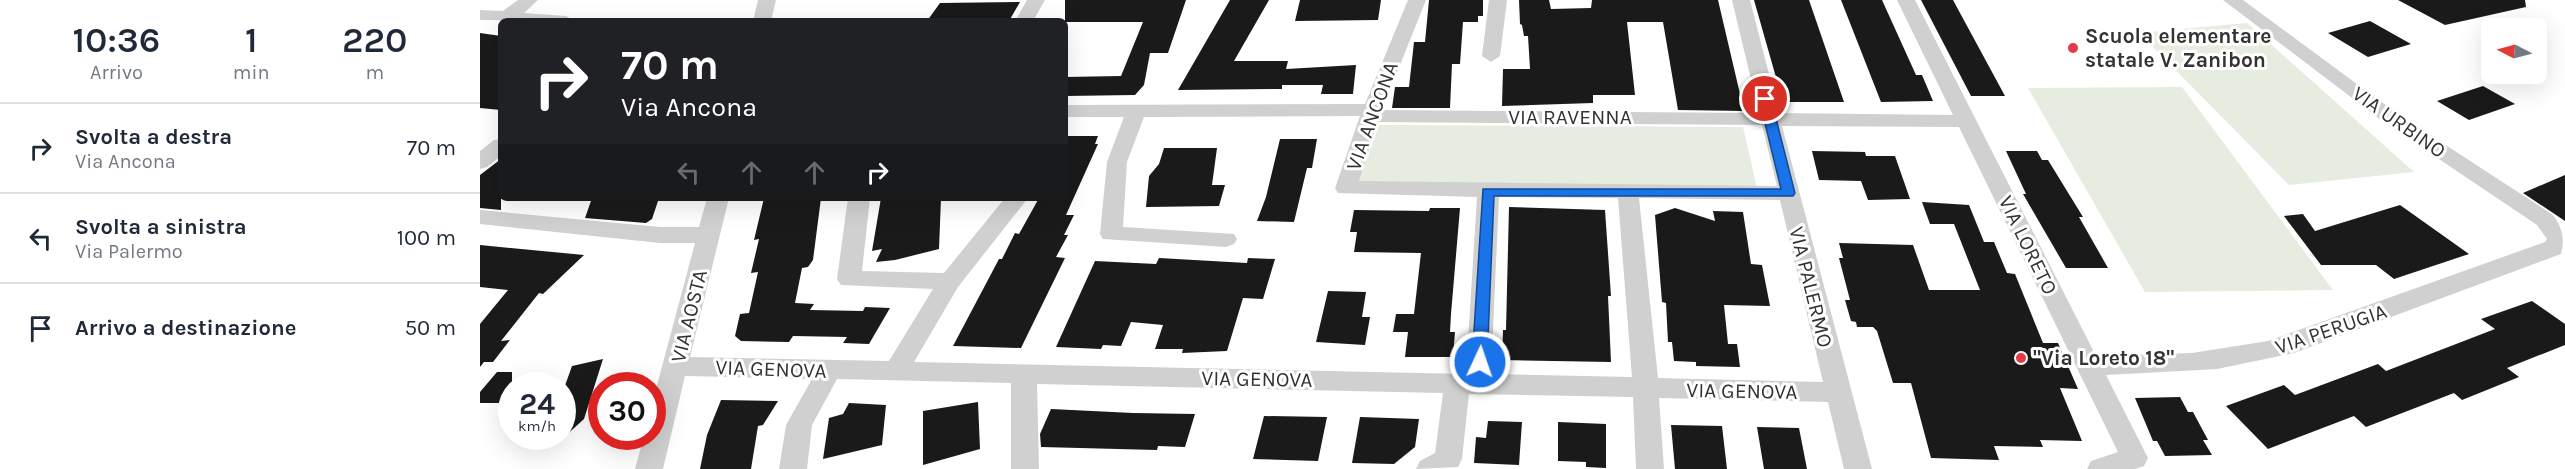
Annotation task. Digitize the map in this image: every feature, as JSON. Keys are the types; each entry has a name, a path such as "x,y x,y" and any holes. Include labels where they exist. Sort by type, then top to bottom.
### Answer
{"street":[{"path":"480,10 493,0"},
{"path":"507,16 529,0"},
{"path":"763,18 767,0"},
{"path":"1026,18 1036,0"},
{"name":"VIA ANCONA","path":"1417,0 1371,113 1346,188 1488,192 1788,193"},
{"path":"1491,56 1498,0"},
{"name":"VIA PALERMO","path":"1741,0 1836,392 1858,469"},
{"name":"VIA LORETO","path":"1906,0 2134,458 2101,469"},
{"name":"VIA URBINO","path":"2232,0 2388,116 2545,220 2562,240"},
{"path":"480,15 531,18"},
{"name":"VIA RAVENNA","path":"1068,111 1966,121"},
{"path":"1136,111 1117,162 1111,234 1226,240"},
{"path":"480,144 494,133 498,133"},
{"path":"480,162 498,147"},
{"path":"1430,469 1448,459 1468,385 1488,192"},
{"path":"1628,193 1646,389 1650,469"},
{"name":"VIA AOSTA","path":"649,469 717,201"},
{"path":"860,201 849,279 950,281"},
{"path":"895,372 950,281 1015,201"},
{"path":"480,218 660,235 709,235"},
{"name":"VIA PERUGIA","path":"2088,366 2177,364 2222,361 2255,355 2294,344 2553,248 2562,240"},
{"name":"VIA GENOVA","path":"677,366 1836,392"},
{"path":"793,469 799,425 829,371"},
{"path":"1024,373 1025,469"}],"shaded area":[{"path":"2247,23 2414,172 2289,185 2139,33"},
{"path":"2182,87 2333,290 2145,292 2028,88"},
{"path":"1379,125 1743,127 1757,188 1358,183"}],"building":[{"path":"1065,0 1186,0 1168,53 1150,53 1144,85 1135,95 1068,96 1068,77 1121,76 1143,22 1068,22 1068,18 1065,18"},
{"path":"1230,0 1269,0 1234,61 1288,61 1286,69 1356,65 1353,94 1321,94 1323,85 1282,85 1282,89 1178,90"},
{"path":"1300,0 1381,0 1378,20 1295,21"},
{"path":"1429,0 1483,0 1483,16 1478,16 1478,22 1463,22 1460,64 1452,64 1450,108 1392,108 1395,87 1409,87 1414,42 1425,42"},
{"path":"1519,0 1549,0 1551,9 1591,8 1592,0 1718,0 1744,111 1678,110 1663,22 1627,22 1635,95 1593,95 1593,103 1502,106 1503,69 1530,69 1528,36 1524,36 1520,24"},
{"path":"1754,0 1809,0 1844,102 1783,102"},
{"path":"1841,0 1882,0 1916,75 1922,75 1933,101 1881,102"},
{"path":"1921,0 1953,0 2005,96 1971,96"},
{"path":"2398,0 2525,0 2526,7 2445,25"},
{"path":"1020,2 1011,18 929,18 940,3"},
{"path":"2370,21 2411,44 2368,57 2328,33"},
{"path":"480,33 498,36 498,110 480,108"},
{"path":"2483,86 2515,104 2469,120 2437,101"},
{"path":"1068,136 1098,136 1095,144 1098,144 1066,215 1074,215 1064,235 1068,235 1056,257 1065,258 1021,348 953,346 999,259 1002,259 1015,233 1019,234 1037,201 1068,201"},
{"path":"1280,139 1317,139 1312,168 1307,168 1294,222 1257,221 1266,197"},
{"path":"1164,148 1217,148 1212,185 1225,185 1219,206 1146,207 1149,176 1159,164"},
{"path":"1812,151 1865,152 1866,156 1895,156 1910,199 1868,200 1861,181 1819,180"},
{"path":"2006,151 2037,151 2042,160 2048,160 2083,217 2079,217 2108,268 2066,268 2023,194 2026,194"},
{"path":"498,161 498,201 501,201 501,210 480,208 480,175"},
{"path":"2565,175 2565,221 2523,193"},
{"path":"591,201 658,201 652,219 646,223 585,218"},
{"path":"763,201 821,201 813,260 808,267 802,268 795,303 814,304 810,310 863,311 865,307 890,308 869,344 843,343 847,337 793,336 789,342 741,341 735,336 740,314 749,313 758,272 751,273 759,239 754,240"},
{"path":"880,201 941,201 939,249 895,260 876,262 882,249 872,251"},
{"path":"1922,202 1969,205 1984,242 1994,242 2007,273 2015,274 2043,343 2058,343 2078,389 2060,388 2082,441 2040,440 2043,447 1994,446 1999,460 1931,458 1911,383 1893,383 1877,331 1873,327 1857,327 1856,322 1851,321 1845,300 1850,300 1839,258 1843,258 1839,243 1913,245 1929,290 1980,290 1954,224 1930,224"},
{"path":"2400,205 2469,254 2394,279 2376,265 2321,265 2284,216 2303,214 2315,231"},
{"path":"1509,207 1605,210 1611,296 1608,296 1611,362 1502,360 1503,330 1506,330"},
{"path":"1430,208 1460,208 1450,332 1455,332 1453,357 1405,357 1408,332 1393,332 1396,314 1414,314 1421,253 1354,252 1357,232 1350,232 1354,210 1429,211"},
{"path":"1675,208 1715,221 1713,211 1743,212 1751,264 1762,265 1770,306 1724,305 1728,344 1737,344 1740,367 1696,366 1696,362 1674,361 1672,342 1668,342 1666,303 1662,302 1655,215"},
{"path":"480,245 584,255 543,294 539,293 501,341 510,340 493,362 484,362 480,367 480,324 508,290 480,287"},
{"path":"1159,258 1247,263 1248,258 1275,259 1263,299 1243,298 1227,351 1182,353 1183,349 1155,349 1163,325 1131,322 1121,346 1103,345 1101,349 1056,347 1095,261 1156,264"},
{"path":"1328,291 1366,292 1362,317 1370,317 1365,345 1316,342"},
{"path":"2532,301 2565,324 2565,345 2507,368 2519,377 2462,400 2454,393 2366,427 2354,416 2268,449 2226,406 2284,385 2295,395 2378,364 2386,371 2495,329 2481,319"},
{"path":"603,359 599,372 588,372 588,406 584,419 576,426 576,372 570,372 572,366"},
{"path":"498,372 498,403 480,403 480,392"},
{"path":"2180,397 2188,412 2193,412 2208,440 2203,440 2212,455 2165,456 2157,441 2153,441 2135,398"},
{"path":"721,400 778,401 763,425 758,426 751,469 700,469 707,435"},
{"path":"978,402 980,449 923,465 923,411"},
{"path":"849,403 886,405 882,445 823,459 829,418 843,414"},
{"path":"1051,409 1195,414 1185,447 1158,446 1157,450 1041,447 1040,434"},
{"path":"1264,416 1327,417 1318,461 1253,459"},
{"path":"1360,417 1419,419 1415,447 1394,464 1352,463"},
{"path":"1488,421 1522,422 1519,465 1474,463 1476,437 1486,438"},
{"path":"1558,422 1606,424 1606,468 1586,467 1586,462 1558,461"},
{"path":"1671,425 1722,426 1727,469 1675,469"},
{"path":"1757,427 1799,428 1807,469 1764,469"}],"place":[{"name":"Scuola elementare statale V. Zanibon","path":"2073,48"},
{"name":"\"Via Loreto 18\"","path":"2021,358"}],"route":[{"path":"1480,362 1488,192 1788,193 1765,99"}]}
